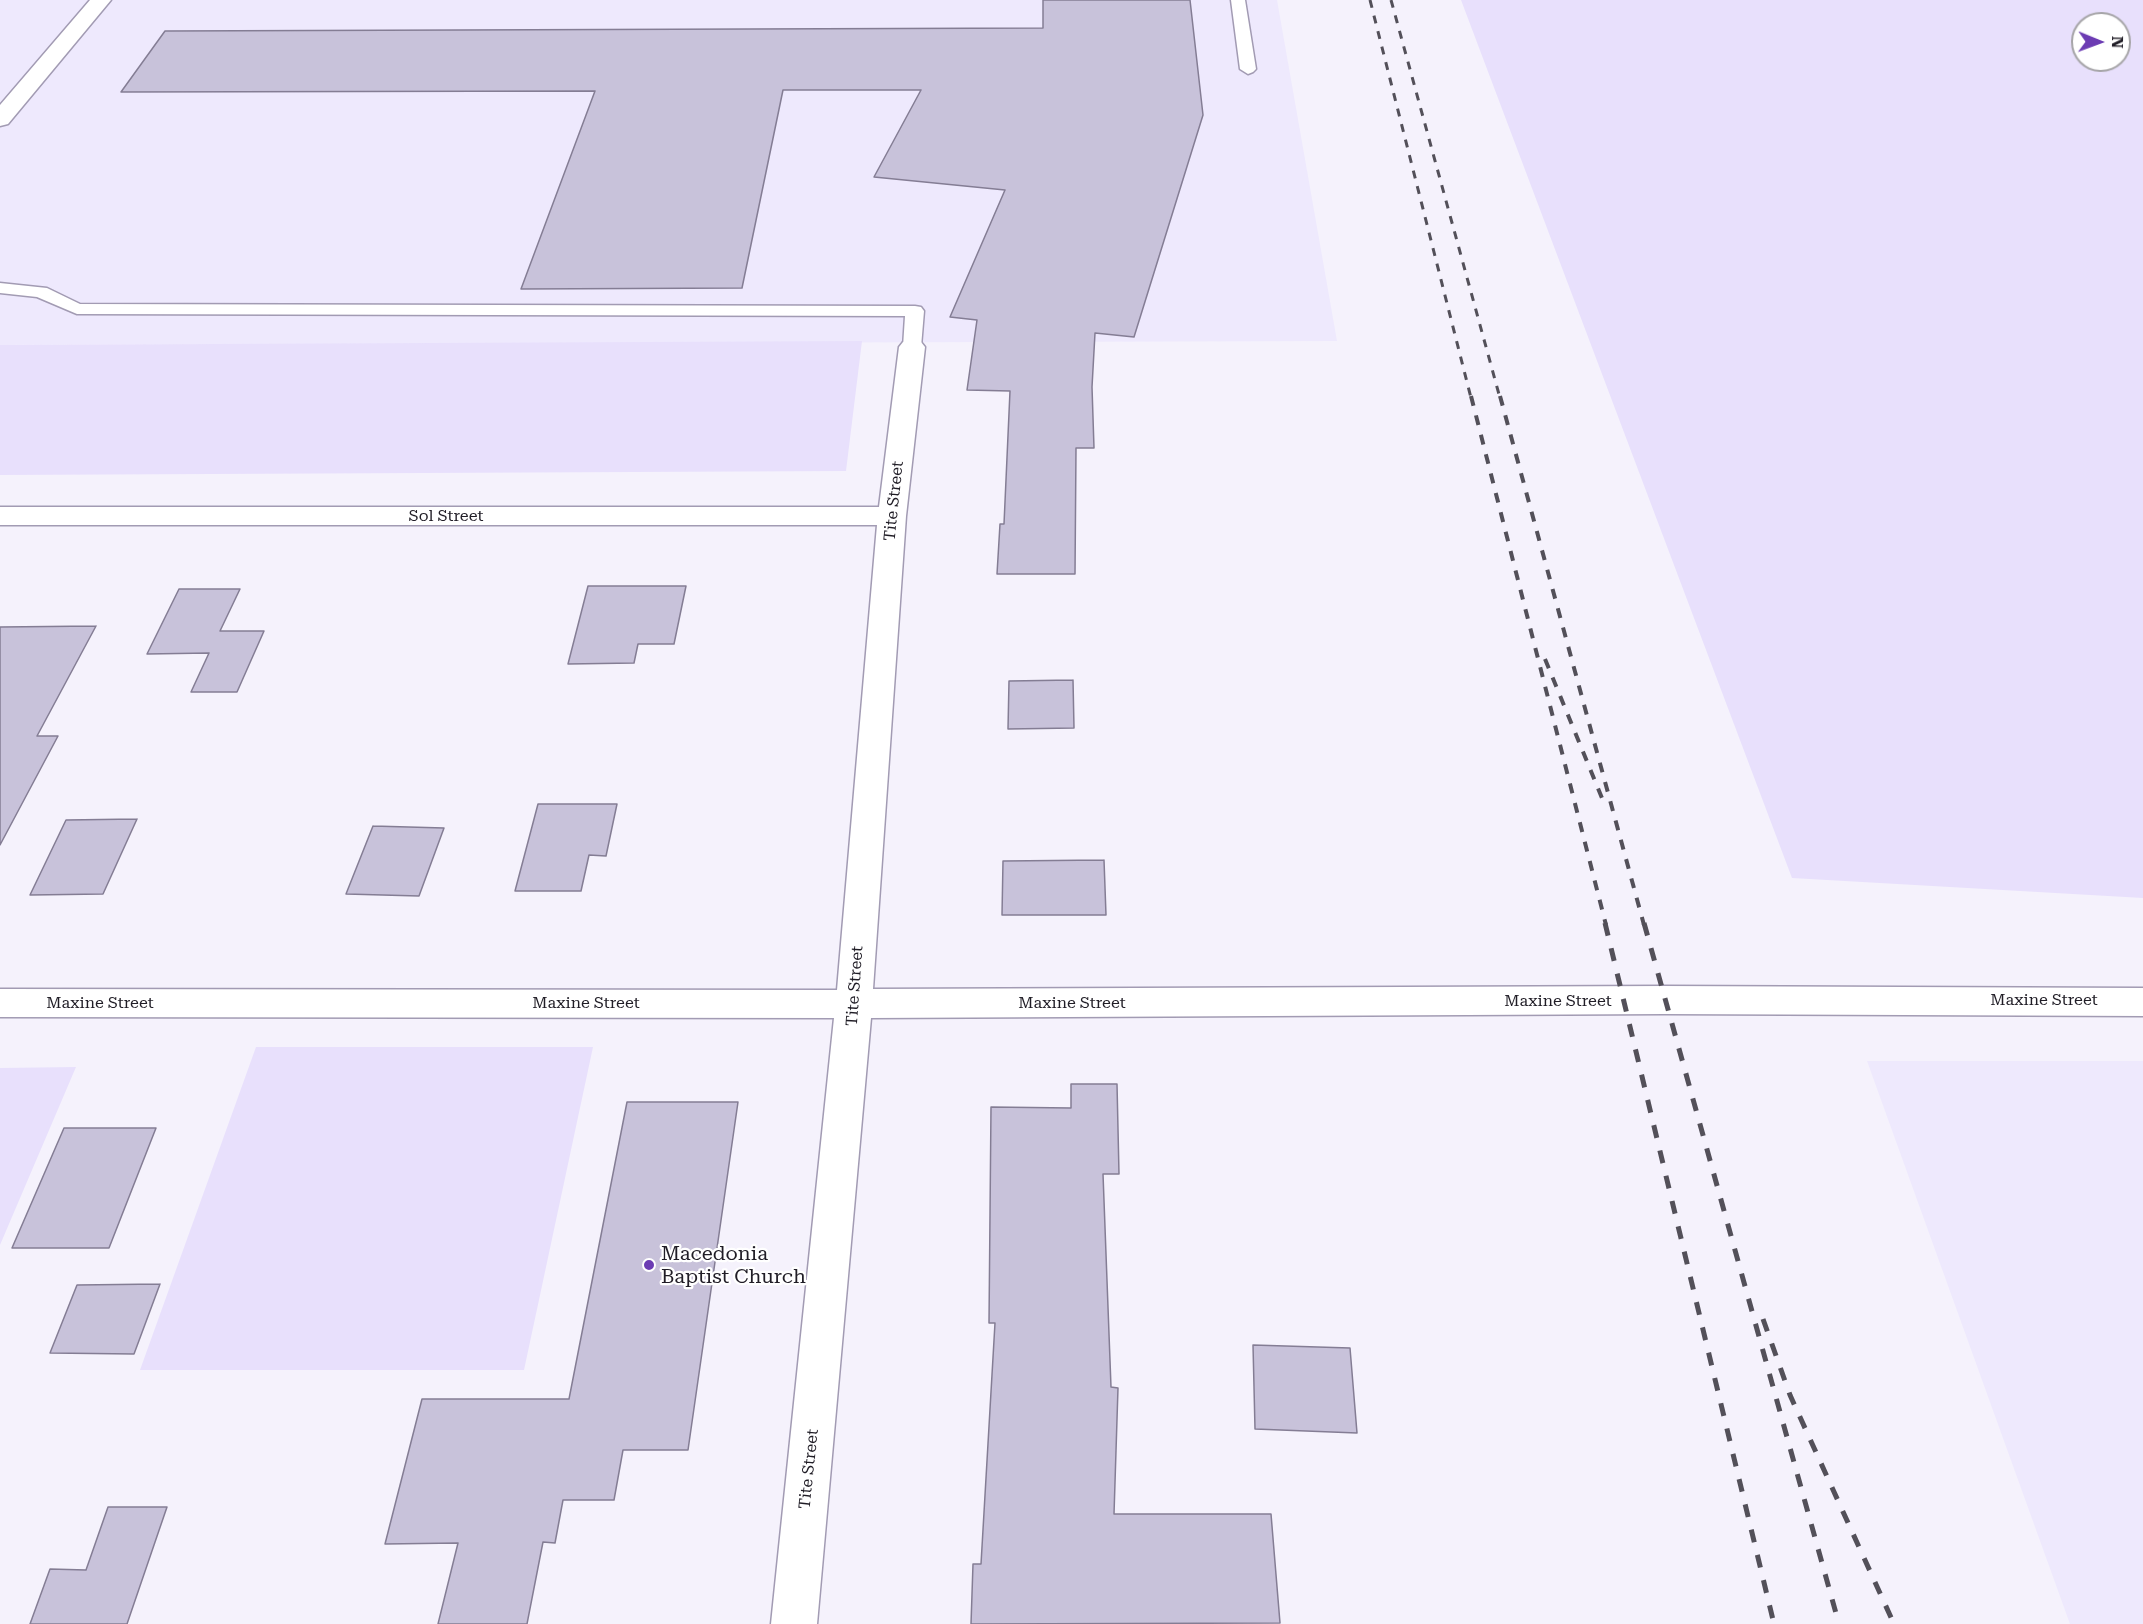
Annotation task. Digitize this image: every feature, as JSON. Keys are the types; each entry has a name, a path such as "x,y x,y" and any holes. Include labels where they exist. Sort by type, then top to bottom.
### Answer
{"street":[{"path":"3,114 101,0"},
{"name":"Tite Street","path":"794,1624 854,1004 892,516 912,347"},
{"name":"Sol Street","path":"0,516 892,516"},
{"name":"Maxine Street","path":"0,1003 854,1004 1665,1000 2143,1002"}],"lane":[{"path":"1238,0 1248,69"},
{"path":"0,288 41,292 77,309 915,311 912,347"}],"shaded area":[{"path":"0,0 1277,0 1337,341 0,345"},
{"path":"1461,0 2143,0 2143,898 1792,878"},
{"path":"862,341 846,471 0,475 0,345"},
{"path":"256,1047 593,1047 524,1370 140,1370"},
{"path":"1867,1061 2143,1061 2143,1624 2070,1624"},
{"path":"76,1067 0,1245 0,1068"}],"building":[{"path":"1043,0 1190,0 1203,115 1134,337 1095,333 1092,387 1094,448 1076,448 1075,574 997,574 1000,524 1004,524 1010,391 967,390 977,320 950,317 1005,190 874,177 921,90 783,90 742,288 521,289 595,91 121,92 165,31 1043,28"},
{"path":"588,586 686,586 674,644 638,644 634,663 568,664"},
{"path":"179,589 240,589 220,631 264,631 237,692 191,692 209,653 147,654"},
{"path":"96,626 37,736 58,736 0,845 0,627"},
{"path":"1073,680 1074,728 1008,729 1009,681"},
{"path":"538,804 617,804 606,856 589,855 581,891 515,891"},
{"path":"137,819 103,894 30,895 66,820"},
{"path":"373,826 444,828 419,896 346,894"},
{"path":"1104,860 1106,915 1002,915 1003,861"},
{"path":"1071,1084 1117,1084 1119,1174 1103,1174 1111,1387 1118,1388 1114,1514 1271,1514 1280,1623 971,1624 973,1564 981,1564 995,1323 989,1323 991,1107 1071,1108"},
{"path":"627,1102 738,1102 688,1450 623,1450 614,1500 563,1500 555,1543 543,1542 527,1624 438,1624 458,1543 385,1544 422,1399 569,1399"},
{"path":"64,1128 156,1128 109,1248 12,1248"},
{"path":"160,1284 134,1354 50,1353 77,1285"},
{"path":"1253,1345 1350,1348 1357,1433 1255,1429"},
{"path":"108,1507 167,1507 127,1624 30,1624 50,1569 86,1570"}],"railway":[{"path":"1370,0 1471,398"},
{"path":"1391,0 1500,398"},
{"path":"1471,396 1606,925"},
{"path":"1500,396 1644,925"},
{"path":"1545,659 1604,803"},
{"path":"1605,923 1774,1624"},
{"path":"1644,923 1839,1624"},
{"path":"1763,1319 1790,1395 1894,1624"}],"place":[{"name":"Macedonia Baptist Church","path":"649,1265"}]}
